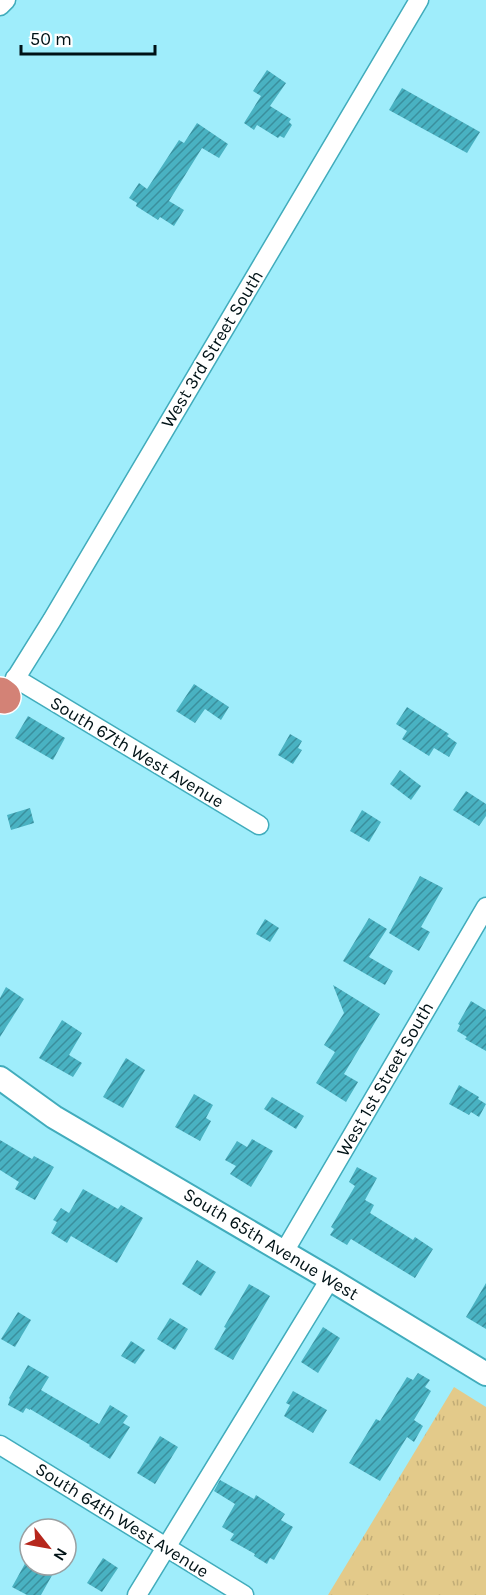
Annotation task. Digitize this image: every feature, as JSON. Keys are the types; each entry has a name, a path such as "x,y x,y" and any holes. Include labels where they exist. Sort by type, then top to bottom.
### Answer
{"street":[{"path":"0,6 6,0"},
{"name":"West 3rd Street South","path":"6,689 52,620 419,0"},
{"name":"South 67th West Avenue","path":"6,689 259,825"},
{"name":"West 1st Street South","path":"284,1252 486,908"},
{"name":"South 65th Avenue West","path":"0,1078 54,1117 330,1279 486,1374"},
{"name":"South 65th Avenue West","path":"0,1094 54,1117"},
{"path":"137,1595 330,1279"},
{"name":"South 64th West Avenue","path":"0,1445 244,1595"}],"green space":[{"path":"454,1387 486,1407 486,1595 328,1595"}],"building":[{"path":"267,70 286,83 270,106 291,119 289,122 292,125 284,138 280,136 278,138 257,125 254,130 244,123 261,96 253,91"},
{"path":"402,88 480,132 467,153 389,110"},
{"path":"197,123 228,144 219,158 202,148 169,201 184,210 174,226 160,217 158,220 136,206 137,203 129,198 139,183 147,189 179,140 184,143"},
{"path":"194,684 229,707 221,720 205,709 195,723 176,711"},
{"path":"407,707 449,734 447,736 457,743 449,757 434,748 429,756 402,739 407,731 396,724"},
{"path":"28,716 65,738 53,760 15,738"},
{"path":"290,734 302,741 298,748 302,750 293,764 278,755"},
{"path":"400,770 421,786 411,800 390,784"},
{"path":"466,791 486,804 486,816 479,826 453,810"},
{"path":"30,808 34,823 11,830 7,815"},
{"path":"362,810 381,822 369,842 350,831"},
{"path":"420,876 443,888 421,927 430,932 419,951 389,933"},
{"path":"369,918 387,929 369,957 393,971 385,985 343,961"},
{"path":"265,919 279,928 270,942 256,934"},
{"path":"333,985 380,1014 344,1074 358,1082 346,1102 316,1083 335,1052 324,1045 344,1013"},
{"path":"6,987 24,999 0,1037 0,998"},
{"path":"471,1001 486,1010 486,1051 465,1039 467,1037 457,1031 460,1025 458,1024"},
{"path":"62,1020 82,1033 69,1055 82,1063 73,1077 39,1058"},
{"path":"126,1058 145,1070 123,1108 103,1097"},
{"path":"459,1085 486,1104 479,1117 471,1112 469,1115 449,1104"},
{"path":"194,1094 213,1105 206,1118 211,1121 200,1141 175,1127"},
{"path":"272,1097 304,1116 296,1129 264,1109"},
{"path":"252,1139 273,1151 251,1187 230,1174 236,1166 225,1160 237,1141 247,1147"},
{"path":"0,1140 32,1159 34,1156 54,1167 35,1200 15,1189 19,1182 0,1170"},
{"path":"357,1167 377,1178 365,1200 374,1205 370,1213 413,1240 415,1237 433,1249 415,1278 351,1239 347,1245 330,1235 334,1229 331,1227 355,1186 349,1182"},
{"path":"83,1189 118,1209 121,1205 143,1218 117,1263 71,1236 67,1243 51,1233 57,1222 53,1220 61,1208 69,1213"},
{"path":"197,1260 216,1272 201,1296 182,1284"},
{"path":"486,1283 486,1329 466,1317"},
{"path":"249,1284 270,1296 233,1360 214,1349"},
{"path":"18,1312 31,1320 15,1347 1,1339"},
{"path":"170,1318 188,1329 175,1350 157,1339"},
{"path":"323,1327 340,1338 318,1373 301,1362"},
{"path":"131,1341 145,1350 135,1364 121,1356"},
{"path":"28,1365 49,1377 41,1390 99,1424 110,1405 128,1416 123,1423 130,1427 110,1459 30,1409 26,1408 23,1413 8,1405 9,1398"},
{"path":"418,1373 430,1380 425,1387 431,1391 414,1420 423,1426 414,1442 407,1437 380,1481 349,1463 376,1419 380,1421 407,1377 413,1380"},
{"path":"293,1391 327,1410 313,1433 284,1416 290,1405 286,1403"},
{"path":"160,1436 178,1447 155,1484 137,1473"},
{"path":"220,1480 254,1499 256,1495 285,1514 281,1520 293,1527 274,1560 270,1558 267,1564 254,1556 255,1554 230,1540 234,1534 222,1527 235,1504 214,1491"},
{"path":"103,1558 118,1568 102,1592 87,1583"},
{"path":"18,1576 51,1577 41,1595 27,1595 12,1587"}]}
